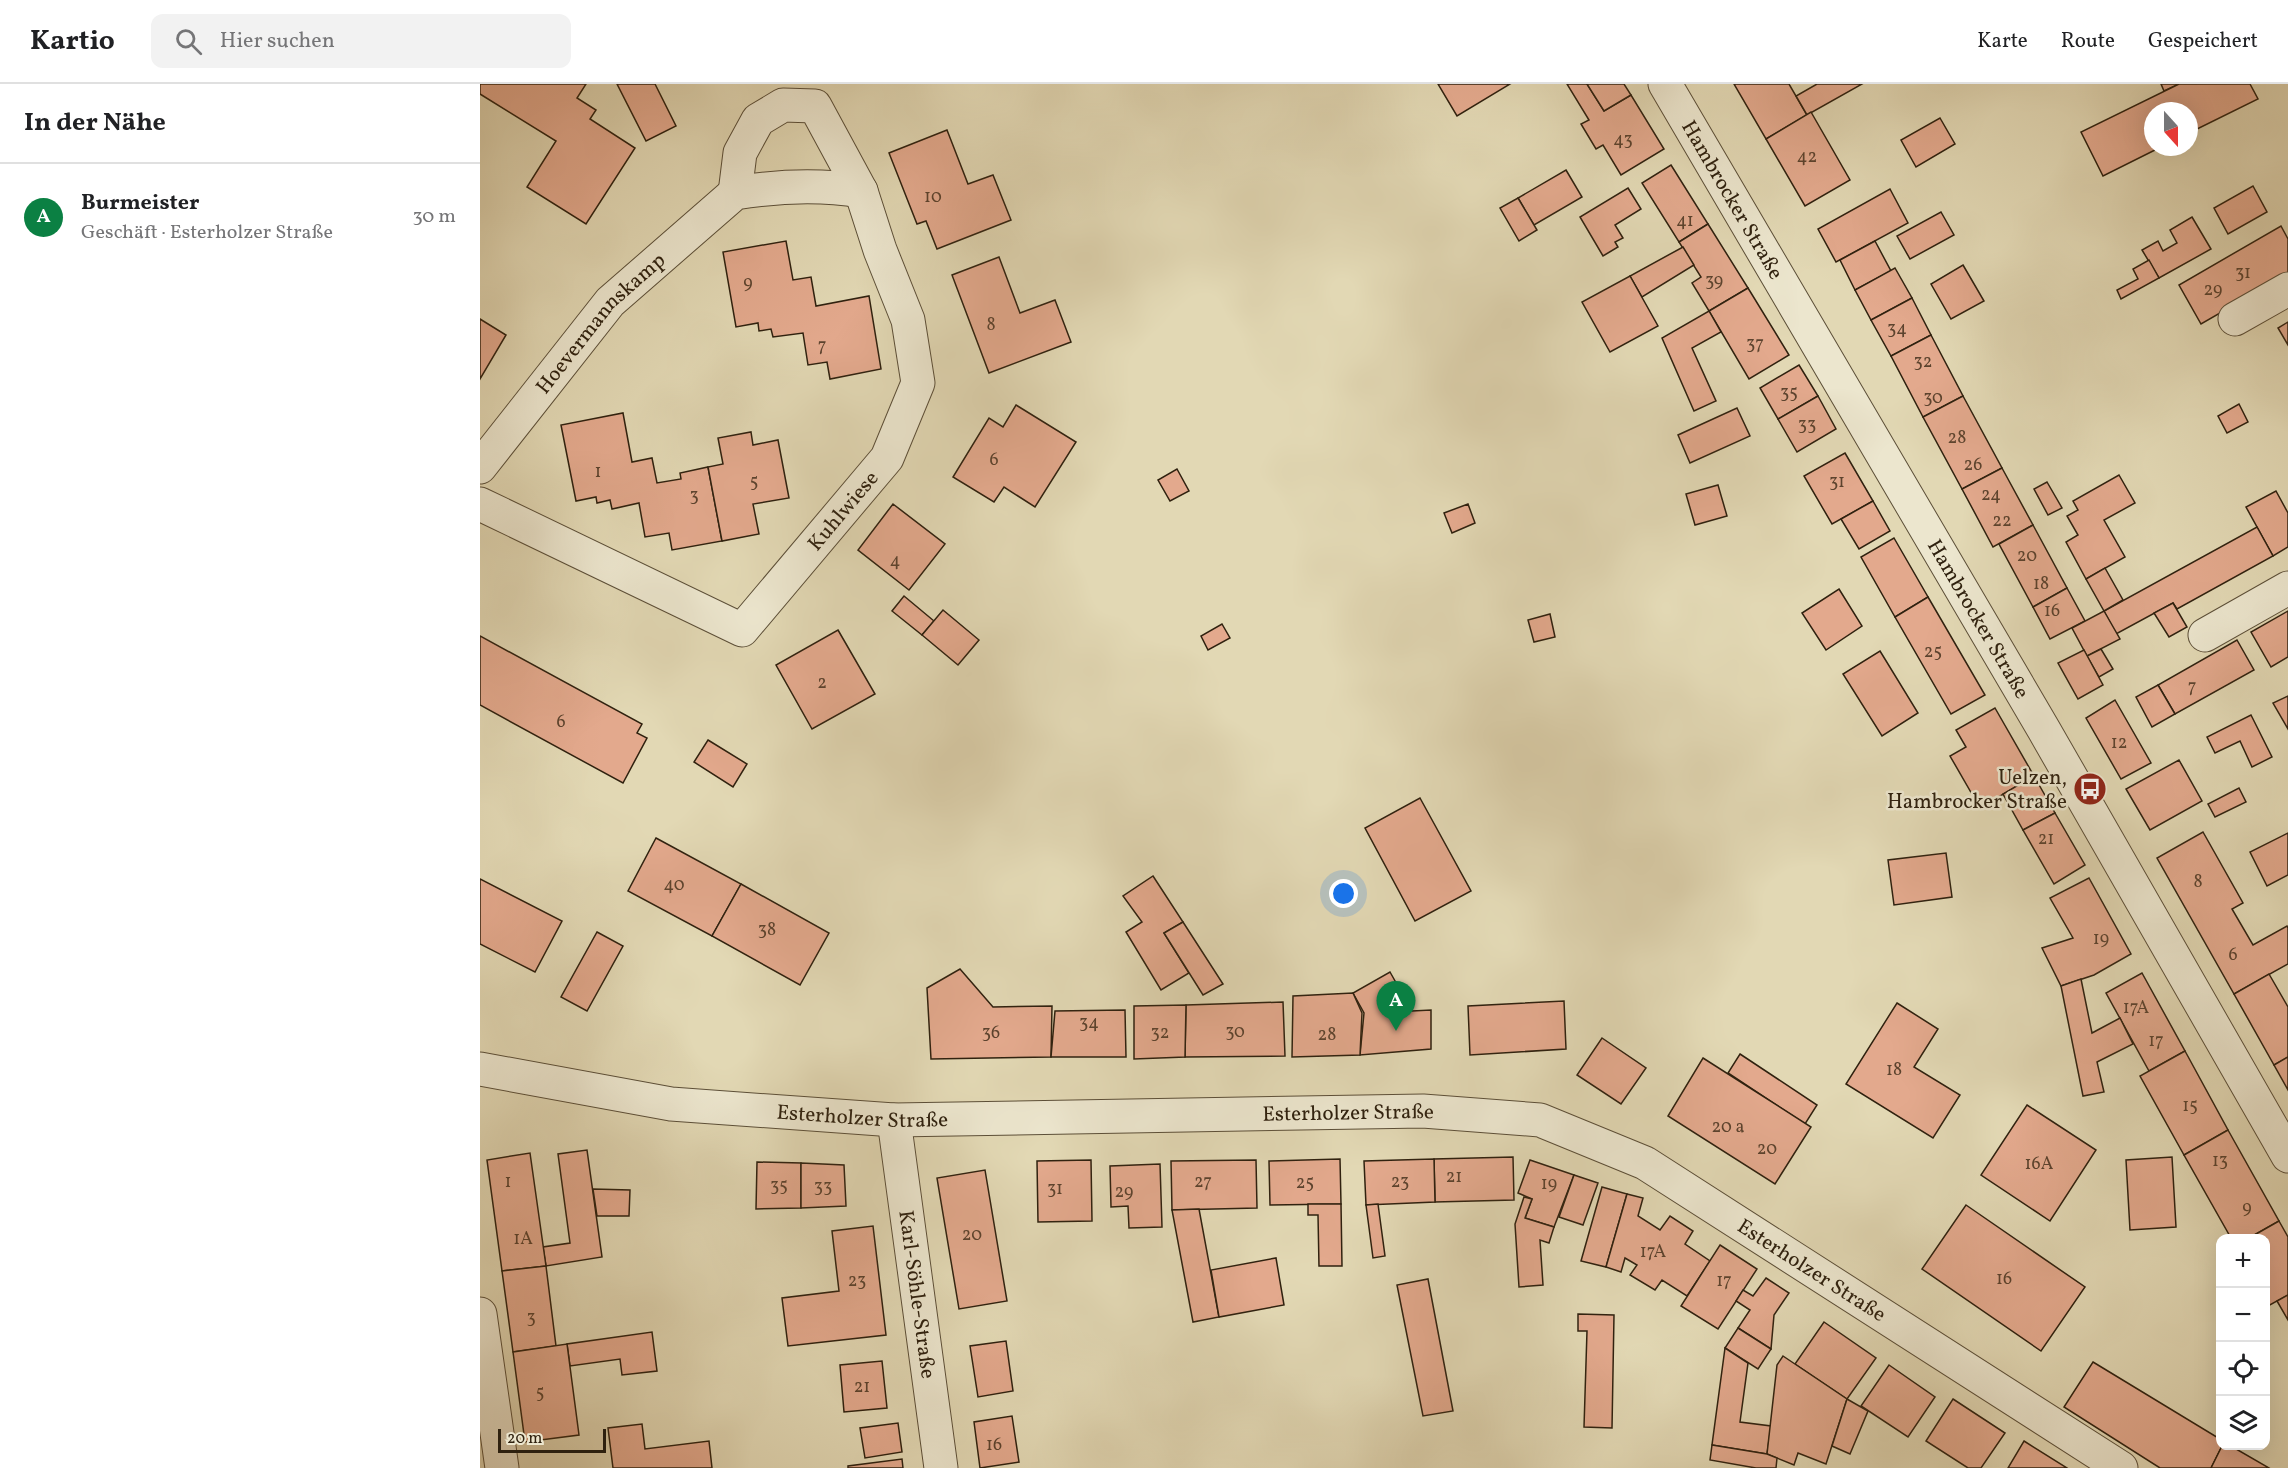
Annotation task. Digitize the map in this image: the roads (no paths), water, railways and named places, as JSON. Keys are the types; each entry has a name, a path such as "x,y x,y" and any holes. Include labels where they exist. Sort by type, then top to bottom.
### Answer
{"street":[{"name":"Hambrocker Straße","path":"1665,84 2043,730 2288,1156"},
{"name":"Kuhlwiese","path":"480,504 742,630 887,458 918,383 908,320 880,250 861,191 815,106 783,105 758,120 740,153 735,194"},
{"path":"735,194 760,189 828,185 861,191"},
{"name":"Hoevermannskamp","path":"480,467 610,302 735,194"},
{"path":"2235,319 2288,289"},
{"path":"2205,635 2288,588"},
{"name":"Esterholzer Straße","path":"480,1069 670,1104 894,1120 1422,1111 1540,1120 1645,1163 2121,1468"},
{"name":"Karl-Söhle-Straße","path":"894,1120 941,1468"},
{"path":"480,1314 502,1468"}],"place":[{"name":"Uelzen, Hambrocker Straße","path":"2090,789"},
{"name":"Burmeister","path":"1396,1031"}]}
